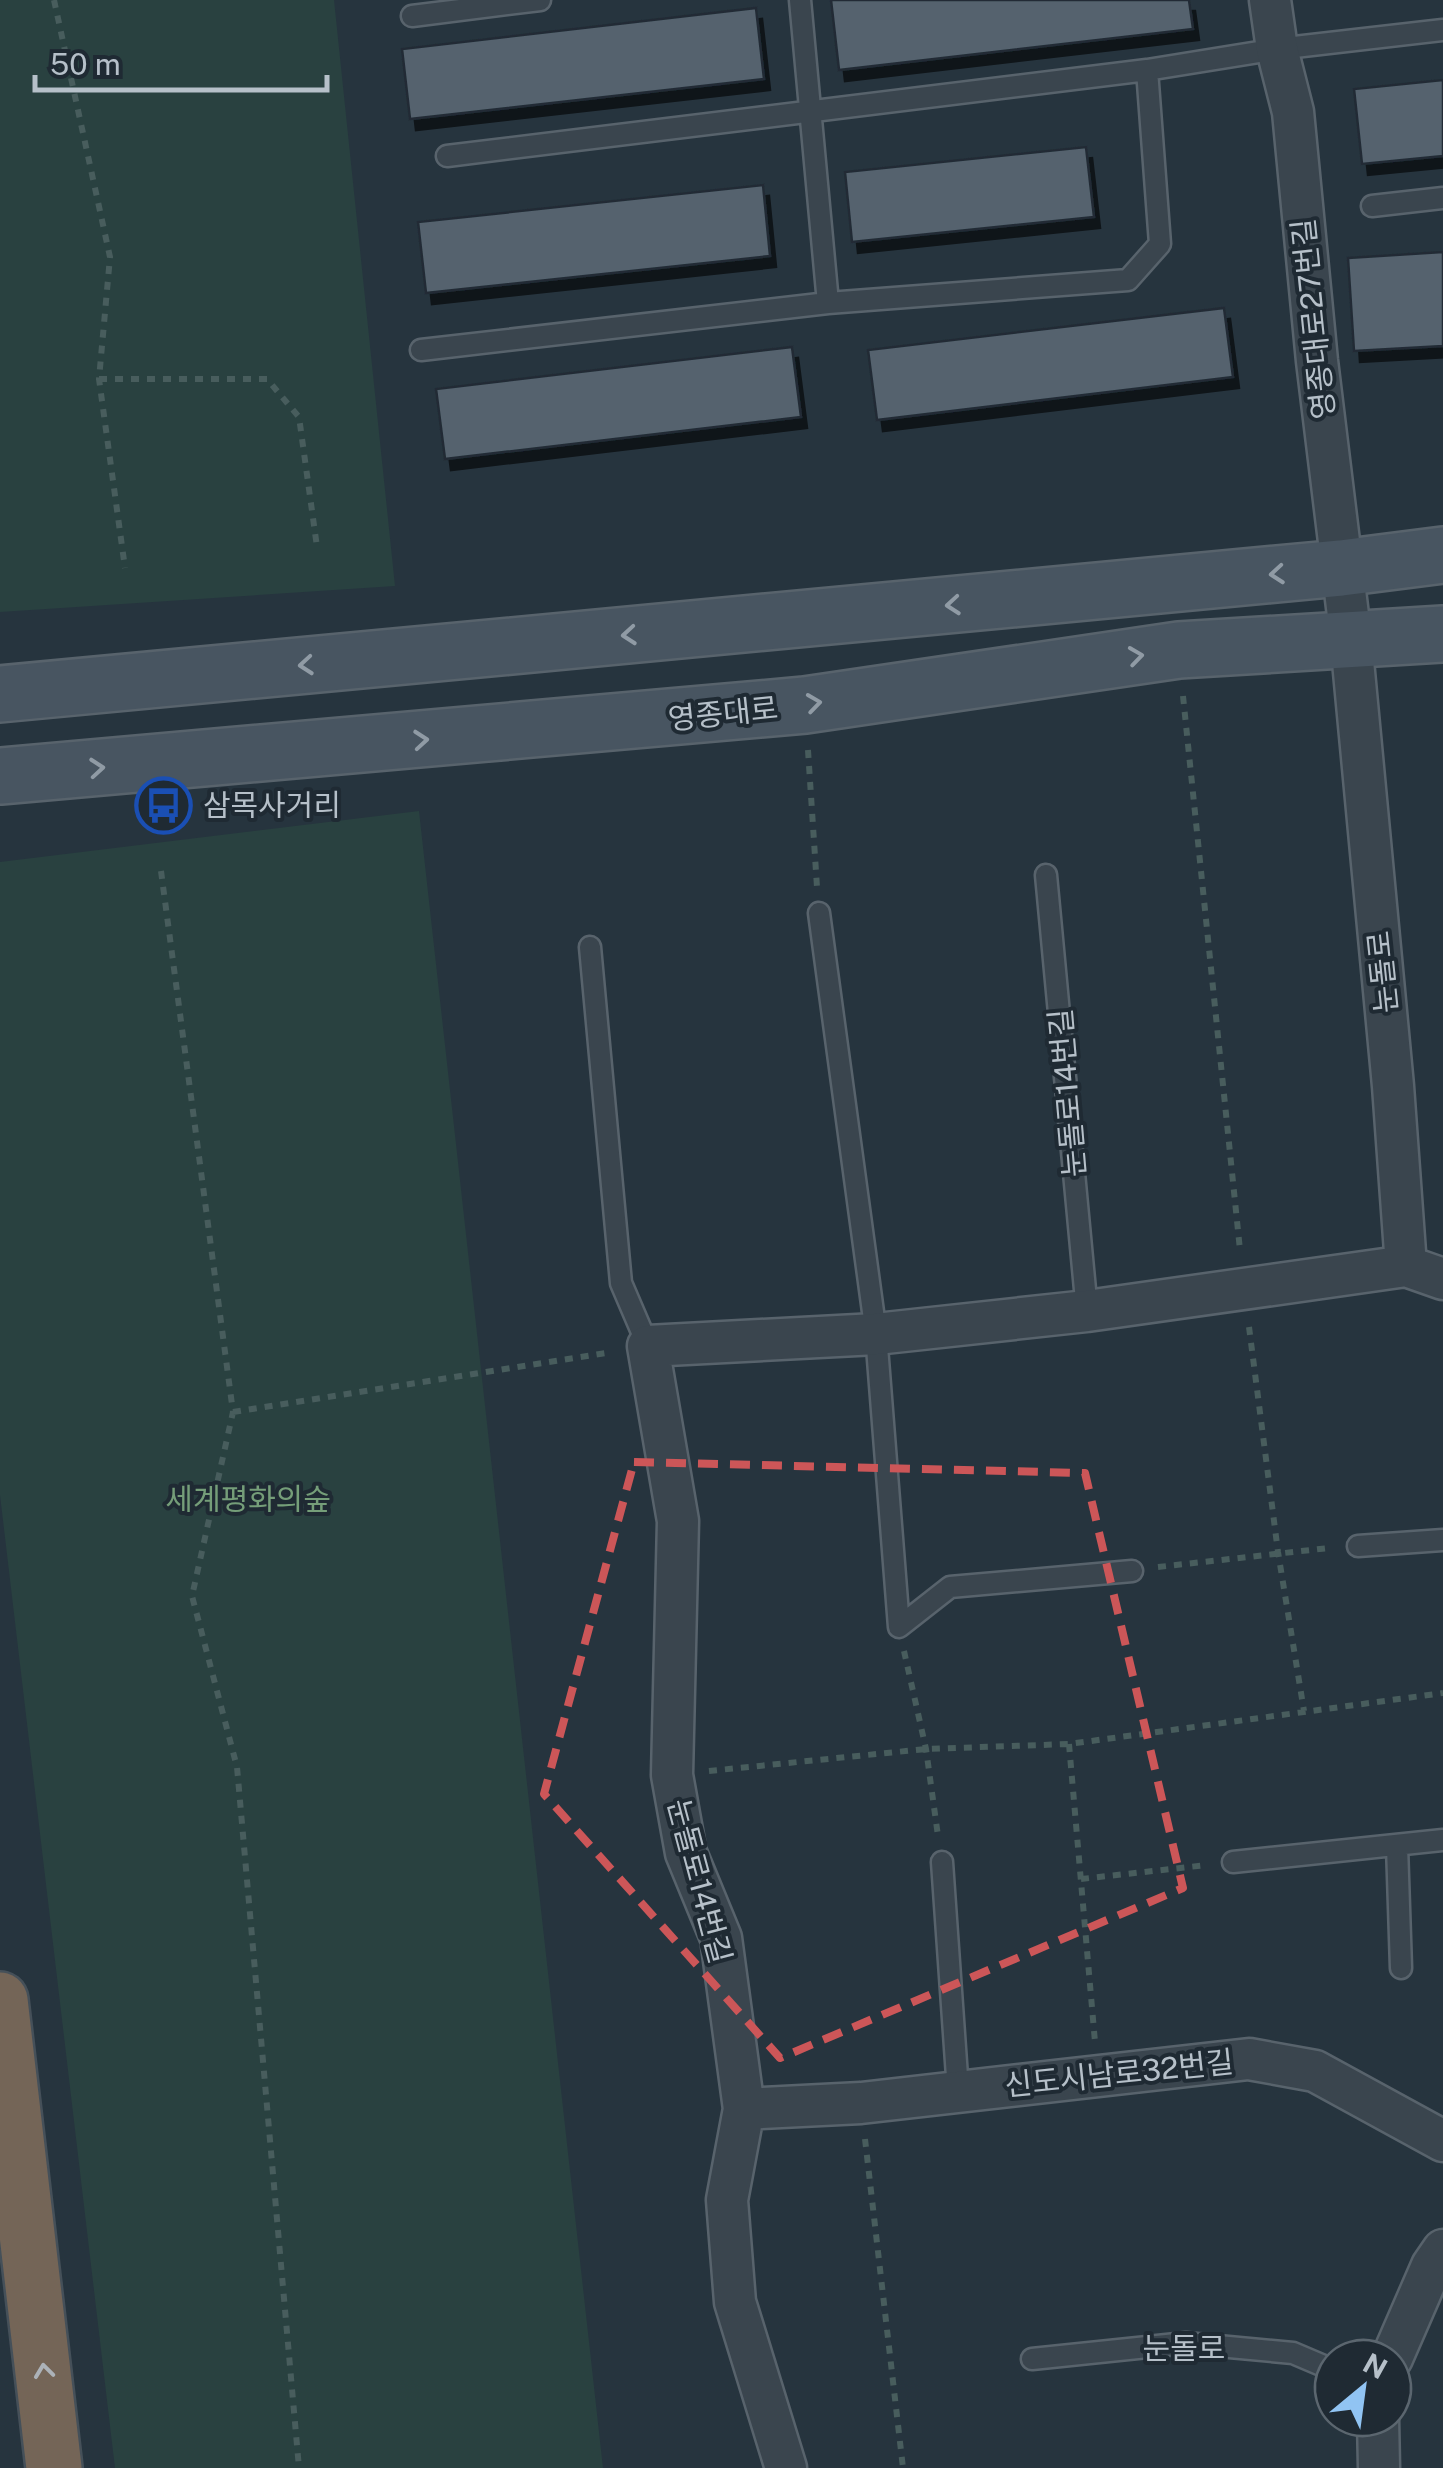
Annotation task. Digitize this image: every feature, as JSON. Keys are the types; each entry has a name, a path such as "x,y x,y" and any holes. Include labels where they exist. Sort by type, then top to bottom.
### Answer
{"highway":[{"path":"0,2000 54,2468"},
{"path":"0,2315 19,2468"}],"main road":[{"path":"0,694 1342,568 1443,555"},
{"name":"영종대로","path":"0,776 805,705 1179,650 1443,634"}],"street":[{"name":"영종대로27번길","path":"1270,0 1293,112 1350,640"},
{"name":"눈돌로","path":"1350,640 1392,1067 1425,1273"},
{"path":"648,1346 876,1334 1244,1290 1425,1273"},
{"name":"눈돌로14번길","path":"648,1346 678,1521 672,1775 686,1853 721,1938 744,2108 728,2200 735,2302 786,2468"},
{"name":"신도시남로32번길","path":"744,2108 861,2103 1249,2059 1315,2072 1443,2140"},
{"path":"1401,2338 1443,2250"},
{"path":"1378,2438 1378,2468"}],"lane":[{"path":"412,16 540,0"},
{"path":"800,0 828,303"},
{"path":"447,156 1443,30"},
{"path":"421,350 828,303 1128,280 1160,244 1147,70"},
{"path":"1372,206 1443,198"},
{"name":"눈돌로14번길","path":"1046,876 1087,1311"},
{"path":"819,913 876,1334 899,1628"},
{"name":"눈돌로14번길","path":"590,948 621,1283 648,1346"},
{"path":"1358,1546 1443,1540"},
{"path":"899,1628 950,1587 1132,1571"},
{"path":"1233,1862 1443,1840"},
{"path":"1397,1846 1401,1968"},
{"path":"942,1862 958,2091"},
{"name":"눈돌로","path":"1032,2359 1186,2343 1294,2353 1313,2361"}],"path":[{"path":"54,0 110,257 99,380 125,568"},
{"path":"99,380 267,378 299,418 317,547"},
{"path":"1179,650 1244,1290 1278,1552 1304,1712"},
{"path":"805,705 819,913"},
{"path":"161,871 233,1412 192,1596 237,1767 299,2468"},
{"path":"233,1412 648,1346"},
{"path":"1132,1571 1358,1546"},
{"path":"899,1628 926,1749 942,1862"},
{"path":"672,1775 926,1749 1069,1744 1443,1693"},
{"path":"1069,1744 1098,2077"},
{"path":"1082,1879 1233,1862"},
{"path":"861,2103 903,2468"}],"highlighted area":[{"path":"634,1462 1085,1473 1183,1888 780,2058 544,1794"}],"green space":[{"path":"0,0 334,0 395,586 0,612"},
{"name":"세계평화의숲","path":"419,811 603,2468 115,2468 0,1495 0,862"}],"building":[{"path":"831,0 1189,0 1193,29 839,70"},
{"path":"756,8 764,79 410,119 402,49"},
{"path":"1443,80 1443,156 1362,164 1354,89"},
{"path":"1086,147 1094,217 852,242 845,172"},
{"path":"763,185 770,256 426,293 418,222"},
{"path":"1443,252 1443,346 1354,351 1348,258"},
{"path":"1224,308 1233,377 877,420 868,350"},
{"path":"792,347 801,417 445,459 436,389"}],"place":[{"name":"삼목사거리","path":"164,805"}]}
